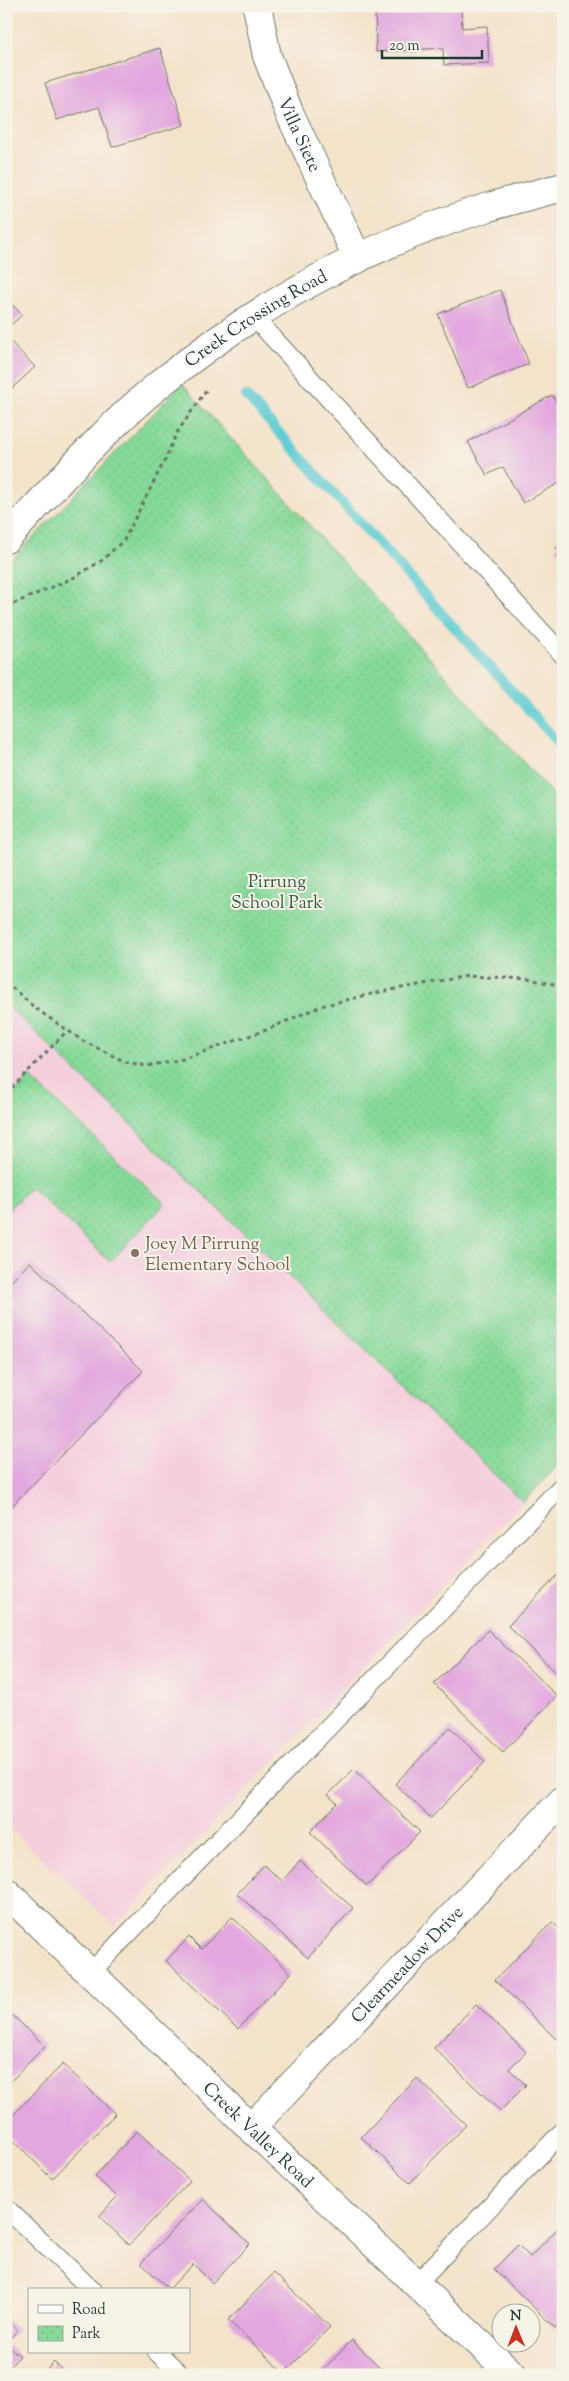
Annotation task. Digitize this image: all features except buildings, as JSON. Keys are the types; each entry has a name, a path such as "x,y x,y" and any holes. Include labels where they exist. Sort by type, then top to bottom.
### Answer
{"street":[{"name":"Villa Siete","path":"257,6 267,56 288,112 358,259"},
{"name":"Creek Crossing Road","path":"7,538 101,438 160,384 253,316 358,259 418,233 485,208 563,187"},
{"name":"Clearmeadow Drive","path":"251,2128 563,1800"},
{"name":"Creek Valley Road","path":"6,1892 251,2128 513,2375"}],"lane":[{"path":"253,316 563,655"},
{"path":"91,1972 563,1486"},
{"path":"416,2284 563,2131"},
{"path":"6,2208 90,2288"},
{"path":"159,2354 181,2375"}],"path":[{"path":"6,607 73,578 101,561 124,540 165,460 176,434 213,384"},
{"path":"6,982 35,1008 83,1042 126,1062 147,1066 183,1059 266,1030 321,1006 380,992 467,976 528,979 563,986"},
{"path":"6,1094 67,1031"}],"shaded area":[{"name":"Joey M Pirrung Elementary School","path":"6,1004 523,1502 115,1926 6,1825"}],"green space":[{"name":"Pirrung School Park","path":"182,384 563,806 563,1460 523,1502 6,1004 6,566"},
{"path":"30,1077 165,1204 110,1262 31,1187 6,1212 6,1102"}],"waterway":[{"path":"246,396 563,748"}],"place":[{"name":"Joey M Pirrung Elementary School","path":"135,1253"}]}
